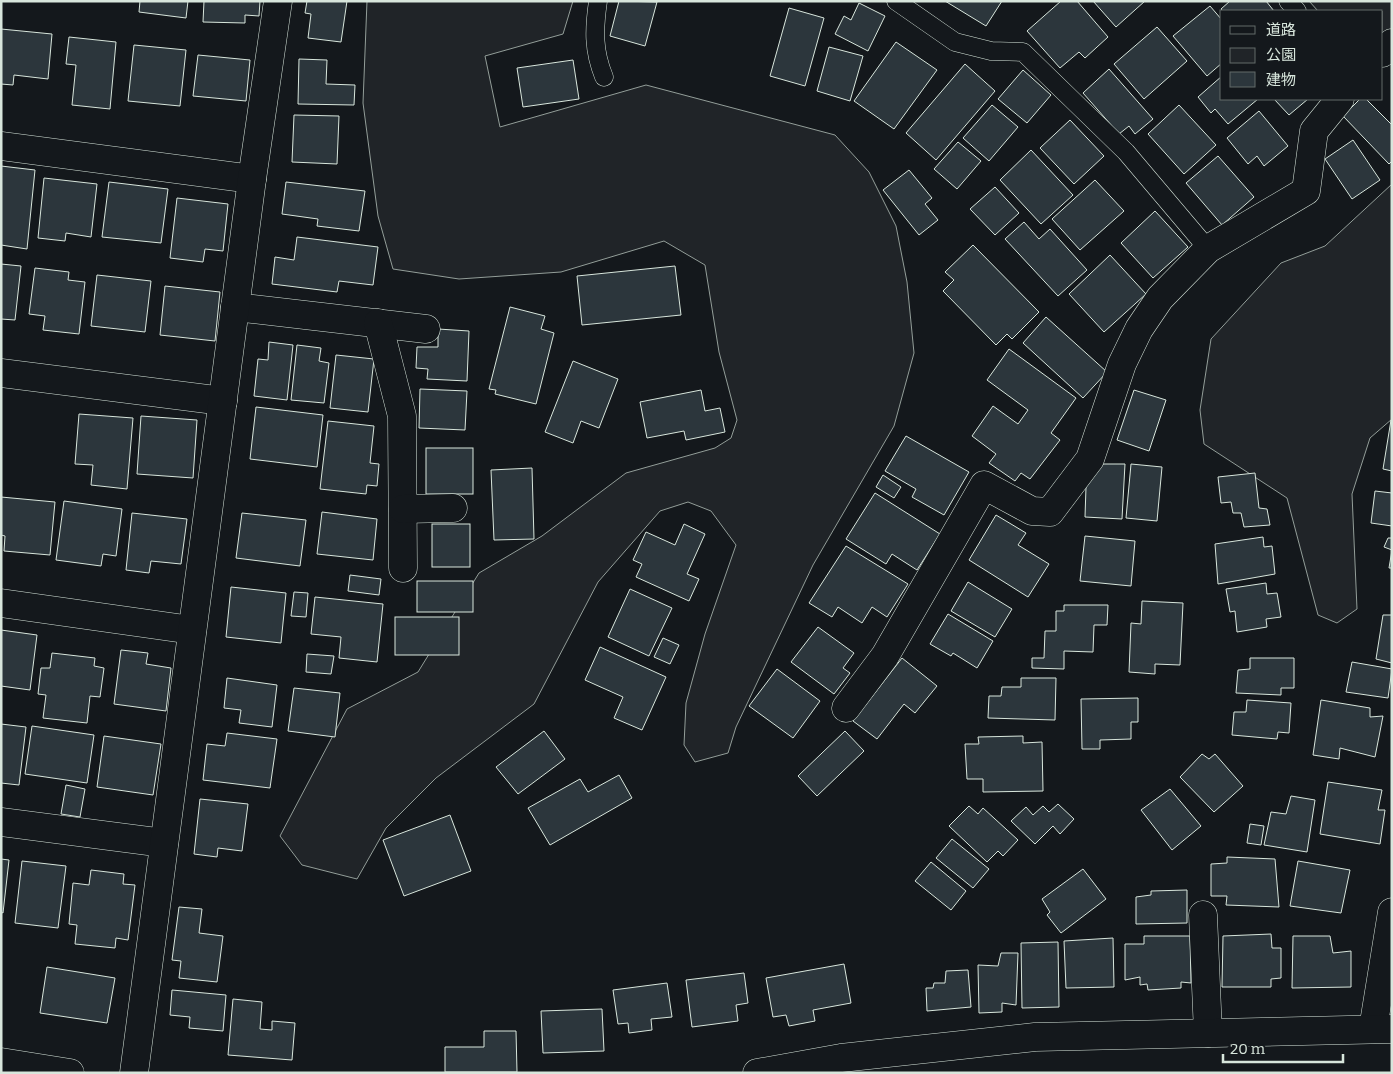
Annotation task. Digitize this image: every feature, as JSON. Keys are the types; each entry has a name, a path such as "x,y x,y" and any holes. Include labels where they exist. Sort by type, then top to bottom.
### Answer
{"street":[{"path":"134,1073 252,179 278,1"},
{"path":"1383,53 1392,43"},
{"path":"846,708 885,656 984,485 1032,511 1050,512 1090,460 1122,364 1139,329 1160,298 1208,249 1306,192 1314,131 1339,100"},
{"path":"1,146 252,179"},
{"path":"235,307 426,330"},
{"path":"378,324 402,416 403,568"},
{"path":"1,373 223,401"},
{"path":"403,509 453,508"},
{"path":"1,602 192,630"},
{"path":"1,822 164,843"},
{"path":"757,1073 837,1066 1034,1037 1382,1029 1392,912"},
{"path":"1203,915 1208,1033"},
{"path":"1,1062 70,1073"}],"lane":[{"path":"598,1 595,22 595,56 604,77"},
{"path":"896,1 954,42 991,51 1023,52 1126,152 1208,249"}],"green space":[{"path":"367,1 573,1 563,34 485,56 500,127 646,85 835,135 869,172 896,226 907,282 914,353 894,426 813,565 736,727 728,753 695,762 684,745 686,703 705,634 736,545 711,511 688,502 660,511 598,582 534,704 436,778 386,828 357,879 302,865 280,836 347,709 418,672 479,573 542,536 626,473 715,448 731,438 737,420 719,352 705,265 664,241 561,272 459,279 393,269 378,216 363,103"},
{"path":"1309,1 1392,1 1392,29 1383,38 1383,10 1317,10"},
{"path":"1392,184 1392,419 1370,438 1352,494 1357,609 1337,623 1318,615 1287,498 1204,444 1200,410 1211,339 1281,263 1325,246"}],"building":[{"path":"140,1 188,1 186,18 139,12"},
{"path":"204,1 260,1 259,16 245,15 245,23 203,22"},
{"path":"307,1 347,1 341,42 308,38 311,14 305,13"},
{"path":"619,1 657,2 645,46 610,36"},
{"path":"945,1 1002,1 986,26"},
{"path":"1061,1 1077,1 1108,37 1085,58 1079,52 1060,68 1027,31"},
{"path":"1093,1 1145,1 1116,27"},
{"path":"1230,1 1266,1 1273,10 1222,10"},
{"path":"859,3 885,16 868,51 835,34 844,16 851,20"},
{"path":"1210,6 1220,18 1220,65 1207,76 1173,36"},
{"path":"789,8 824,18 805,86 770,76"},
{"path":"1157,27 1187,61 1144,99 1114,64"},
{"path":"1,29 52,34 48,79 14,75 13,85 1,84"},
{"path":"69,37 116,42 110,109 72,105 76,65 66,64"},
{"path":"896,42 937,70 894,129 854,101"},
{"path":"134,45 186,50 180,106 128,101"},
{"path":"829,47 863,56 850,101 817,91"},
{"path":"198,55 250,60 246,101 193,96"},
{"path":"299,59 327,60 326,84 355,85 354,105 298,104"},
{"path":"573,60 579,99 523,107 517,68"},
{"path":"965,64 995,91 936,160 906,133"},
{"path":"1109,69 1153,119 1135,134 1129,126 1119,134 1083,93"},
{"path":"1023,70 1051,95 1027,123 998,99"},
{"path":"1220,78 1220,100 1257,100 1228,124 1215,109 1211,113 1198,97"},
{"path":"1275,100 1307,100 1289,115"},
{"path":"1359,100 1367,100 1392,125 1392,161 1389,164 1343,116"},
{"path":"992,105 1018,127 989,161 963,138"},
{"path":"1179,105 1216,145 1184,174 1148,134"},
{"path":"1259,111 1288,146 1264,166 1257,156 1248,164 1227,138"},
{"path":"294,115 339,116 337,164 292,162"},
{"path":"1070,120 1104,156 1074,184 1040,148"},
{"path":"1353,140 1380,180 1352,199 1325,159"},
{"path":"958,142 981,161 957,189 934,169"},
{"path":"1031,150 1073,195 1041,224 1000,180"},
{"path":"1218,156 1254,197 1222,225 1186,183"},
{"path":"1,166 35,170 27,249 1,245"},
{"path":"909,170 932,198 925,204 938,220 919,235 883,190"},
{"path":"44,178 97,184 91,237 66,233 65,241 38,238"},
{"path":"1095,180 1124,211 1080,250 1052,219"},
{"path":"109,182 168,189 161,243 102,237"},
{"path":"286,182 365,191 359,231 317,226 318,219 282,214"},
{"path":"995,187 1019,213 995,235 970,209"},
{"path":"177,198 228,204 223,251 205,249 203,262 170,258"},
{"path":"1155,211 1188,247 1153,278 1121,243"},
{"path":"1024,222 1039,239 1050,229 1087,270 1058,296 1005,239"},
{"path":"297,237 378,247 373,285 339,281 337,292 272,284 275,257 294,260"},
{"path":"973,245 1039,312 1012,339 1007,334 996,345 943,291 954,280 945,272"},
{"path":"1110,255 1146,294 1104,332 1069,294"},
{"path":"1,264 21,266 15,320 1,319"},
{"path":"675,266 681,315 582,325 577,276"},
{"path":"35,268 69,272 68,280 85,282 79,334 43,330 45,316 29,314"},
{"path":"97,275 151,281 145,332 91,326"},
{"path":"165,286 220,292 215,341 160,335"},
{"path":"510,307 545,316 541,329 554,333 536,404 495,394 496,390 489,389"},
{"path":"1046,317 1107,372 1083,398 1023,343"},
{"path":"438,329 469,331 467,381 427,379 428,369 416,368 417,347 438,347"},
{"path":"269,342 293,345 287,400 254,396 258,359 268,360"},
{"path":"297,345 321,348 319,361 329,363 324,403 291,400"},
{"path":"1009,349 1076,398 1051,433 1060,440 1030,479 1021,473 1015,481 989,463 996,454 972,436 993,406 1018,424 1028,410 987,380"},
{"path":"336,355 374,359 368,412 330,408"},
{"path":"573,361 618,379 599,428 581,421 573,443 545,432"},
{"path":"420,389 467,391 465,430 419,428"},
{"path":"701,390 705,411 720,408 725,432 686,440 684,431 647,438 640,402"},
{"path":"1134,390 1166,400 1149,451 1117,440"},
{"path":"256,407 323,415 317,467 250,459"},
{"path":"79,414 133,418 127,489 91,485 93,465 75,464"},
{"path":"141,416 197,420 193,478 137,474"},
{"path":"1392,420 1392,471 1383,469"},
{"path":"328,421 374,426 370,463 379,464 377,486 367,485 366,494 320,489"},
{"path":"906,436 969,472 944,515 912,497 916,489 885,471"},
{"path":"426,448 473,448 473,494 426,494"},
{"path":"1103,464 1125,464 1122,519 1085,517 1086,487"},
{"path":"1131,464 1162,467 1157,521 1126,518"},
{"path":"532,468 534,539 494,540 491,470"},
{"path":"1255,473 1259,508 1267,509 1270,525 1244,527 1241,513 1233,513 1231,502 1221,503 1218,477"},
{"path":"883,475 901,487 894,498 876,487"},
{"path":"1375,491 1392,493 1392,526 1371,523"},
{"path":"875,493 940,534 917,570 892,554 886,564 846,539"},
{"path":"1,497 55,502 50,555 4,551 5,536 1,535"},
{"path":"64,501 122,509 116,556 103,554 101,566 56,560"},
{"path":"322,512 377,519 373,560 317,554"},
{"path":"132,513 187,519 181,564 151,561 149,573 126,570"},
{"path":"242,513 306,520 300,566 236,558"},
{"path":"996,515 1026,533 1018,545 1049,564 1028,597 969,560"},
{"path":"432,524 470,524 470,567 432,567"},
{"path":"684,524 705,534 687,574 699,579 689,601 636,577 642,564 633,560 646,532 675,545"},
{"path":"1085,536 1135,541 1131,586 1080,581"},
{"path":"1263,537 1264,547 1272,546 1275,574 1218,584 1215,544"},
{"path":"1388,538 1392,538 1392,550 1384,547"},
{"path":"846,546 908,584 887,617 872,607 862,623 838,607 832,617 809,603"},
{"path":"1392,550 1392,568 1389,568"},
{"path":"350,575 381,579 379,595 348,591"},
{"path":"417,581 473,581 473,612 417,612"},
{"path":"968,582 1012,609 995,637 951,611"},
{"path":"1266,583 1267,594 1277,593 1281,617 1266,619 1267,627 1237,632 1235,611 1230,612 1226,589"},
{"path":"231,587 286,593 281,643 226,637"},
{"path":"630,589 672,608 649,656 608,637"},
{"path":"294,592 308,593 306,617 291,616"},
{"path":"315,597 383,604 377,662 339,658 341,637 311,634"},
{"path":"1142,601 1183,603 1180,665 1155,664 1155,674 1129,672 1131,623 1141,624"},
{"path":"1064,605 1108,605 1107,625 1094,625 1093,652 1064,651 1064,669 1032,668 1032,658 1044,658 1045,631 1056,631 1056,611 1064,611"},
{"path":"948,614 993,641 977,668 953,653 951,656 930,644"},
{"path":"1383,615 1392,615 1392,663 1376,659"},
{"path":"395,617 459,617 459,655 395,655"},
{"path":"818,627 854,653 843,668 850,673 834,694 791,662"},
{"path":"1,630 37,635 30,690 1,686"},
{"path":"663,638 679,645 670,664 654,657"},
{"path":"600,647 666,677 642,730 614,718 623,697 585,680"},
{"path":"121,650 148,653 146,664 171,668 166,711 114,704"},
{"path":"52,653 95,658 94,666 104,668 100,697 90,696 87,723 43,718 46,695 38,694 41,668 50,668"},
{"path":"307,654 334,656 331,674 306,672"},
{"path":"902,658 937,686 915,713 904,704 877,739 853,721"},
{"path":"1250,658 1294,658 1294,688 1281,688 1281,695 1236,693 1238,670 1250,669"},
{"path":"1352,662 1392,669 1388,698 1346,692"},
{"path":"777,669 820,701 793,738 749,706"},
{"path":"227,678 277,685 272,727 239,723 241,710 224,708"},
{"path":"1021,678 1056,678 1055,720 988,718 989,696 1001,696 1002,687 1021,687"},
{"path":"294,688 340,693 335,737 288,731"},
{"path":"1138,698 1138,722 1131,722 1131,739 1100,740 1100,749 1082,749 1081,699"},
{"path":"1247,700 1291,703 1289,733 1278,732 1277,739 1232,735 1234,712 1246,712"},
{"path":"1321,700 1370,708 1370,717 1383,716 1375,757 1340,748 1339,759 1313,755"},
{"path":"1,724 26,727 19,785 1,783"},
{"path":"32,726 94,735 87,783 25,774"},
{"path":"544,731 565,759 518,794 496,767"},
{"path":"845,731 864,751 817,796 798,776"},
{"path":"227,733 277,739 270,788 203,780 207,744 225,746"},
{"path":"104,736 161,744 153,795 97,787"},
{"path":"1023,736 1023,743 1042,742 1043,791 983,792 983,779 967,779 965,744 979,744 978,737"},
{"path":"1202,754 1209,759 1215,754 1243,786 1214,812 1180,777"},
{"path":"619,775 632,798 550,845 528,808 580,779 588,792"},
{"path":"1328,782 1382,790 1378,810 1385,810 1380,844 1320,834"},
{"path":"66,785 85,789 80,817 61,814"},
{"path":"1170,789 1201,826 1172,850 1141,810"},
{"path":"1291,796 1315,800 1307,852 1264,845 1271,812 1286,814"},
{"path":"200,799 248,804 242,851 218,848 217,857 194,854"},
{"path":"1058,804 1074,819 1060,834 1053,826 1035,844 1011,821 1026,807 1033,815 1043,806 1049,812"},
{"path":"969,806 978,814 983,808 1018,840 1003,856 998,851 987,862 949,826"},
{"path":"450,815 471,871 404,896 383,840"},
{"path":"1250,824 1264,826 1261,845 1247,843"},
{"path":"952,839 989,869 973,888 936,858"},
{"path":"1227,857 1275,859 1279,907 1226,905 1227,896 1211,896 1211,864 1227,863"},
{"path":"1,859 9,860 3,913 1,912"},
{"path":"22,861 66,866 58,928 15,923"},
{"path":"1298,861 1350,870 1341,913 1290,906"},
{"path":"931,862 966,891 951,910 915,881"},
{"path":"1083,869 1106,899 1061,933 1047,915 1050,912 1042,899"},
{"path":"91,870 124,874 123,884 135,885 128,940 116,938 115,948 75,944 77,925 69,924 73,883 89,885"},
{"path":"1187,890 1187,923 1136,924 1136,897 1151,895 1151,891"},
{"path":"179,907 202,909 199,933 223,936 217,982 179,978 181,961 172,960"},
{"path":"1271,934 1272,948 1281,948 1281,978 1271,979 1271,987 1222,987 1223,936"},
{"path":"1144,936 1190,936 1191,983 1181,982 1181,988 1148,990 1147,984 1140,985 1140,977 1125,980 1125,944 1144,944"},
{"path":"1293,936 1330,936 1333,953 1351,951 1351,987 1292,988"},
{"path":"1113,938 1114,987 1066,988 1064,941"},
{"path":"1058,942 1059,1007 1022,1008 1021,943"},
{"path":"1001,953 1018,953 1016,1005 1002,1003 1002,1012 979,1013 978,965 998,966"},
{"path":"844,964 851,1003 813,1010 815,1021 789,1026 786,1015 773,1017 766,978"},
{"path":"47,967 115,978 107,1023 40,1013"},
{"path":"968,970 971,1007 927,1011 926,988 933,988 934,983 945,983 946,971"},
{"path":"744,973 748,1003 736,1005 738,1021 692,1027 686,980"},
{"path":"667,983 672,1017 651,1019 652,1030 629,1033 628,1023 618,1024 613,990"},
{"path":"172,990 226,995 223,1031 189,1028 190,1017 170,1015"},
{"path":"233,999 262,1002 260,1029 272,1030 272,1021 295,1023 292,1060 228,1055"},
{"path":"602,1009 604,1051 543,1053 541,1011"},
{"path":"484,1031 516,1031 517,1072 445,1072 445,1047 484,1047"}]}
